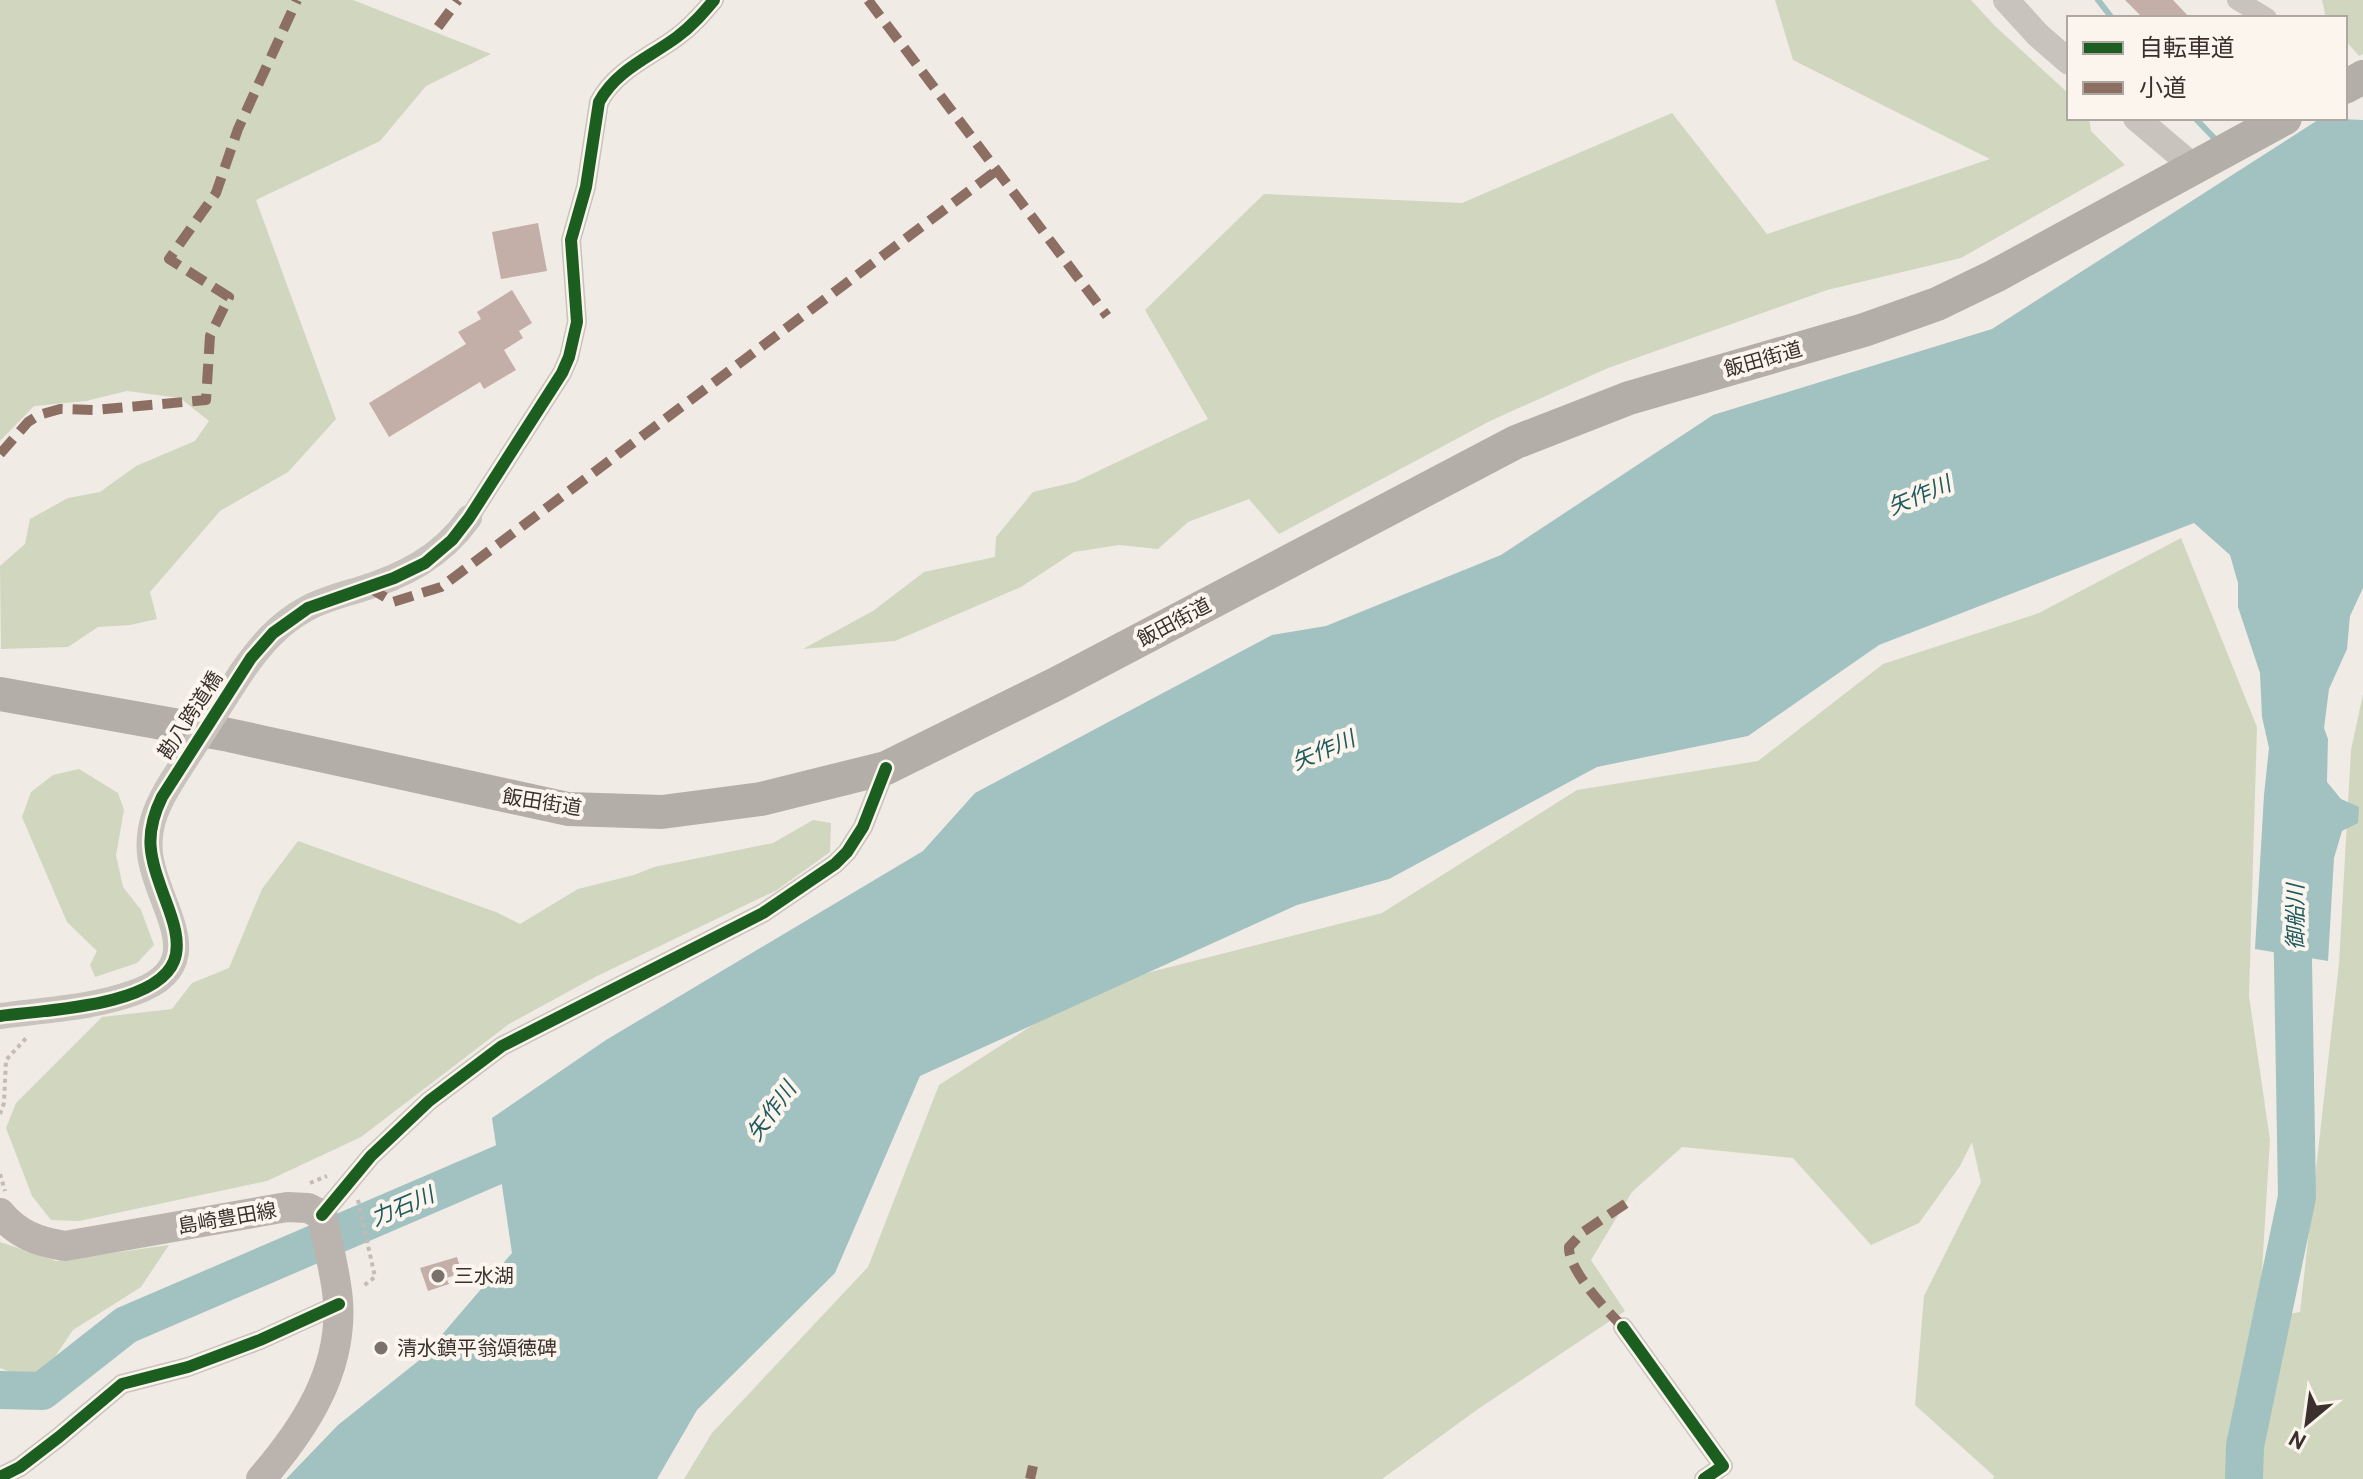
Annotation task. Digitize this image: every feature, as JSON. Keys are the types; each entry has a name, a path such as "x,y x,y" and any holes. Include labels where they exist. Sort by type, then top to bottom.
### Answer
{"highway":[{"name":"飯田街道","path":"0,694 224,734 568,809 662,812 761,799 886,768 1056,684 1516,442 1629,398 1864,330 1937,304 1995,276 2281,120"}],"main road":[{"name":"島崎豊田線","path":"0,1213 25,1235 44,1243 65,1246 287,1207 308,1208 322,1215"},
{"path":"261,1479 305,1424 330,1368 335,1349 338,1300 322,1215"}],"street":[{"path":"469,518 562,373 569,357 577,322 571,240 586,187 599,102 604,91 624,72 687,29 714,0"},
{"path":"2006,0 2038,35 2067,60"},
{"path":"2237,0 2264,16"},
{"path":"2139,120 2201,164"},
{"name":"勘八跨道橋","path":"0,1016 95,1004 132,994 160,980 169,971 177,944 171,914 150,857 149,841 155,811 241,673 260,646 294,616 324,600 394,578 425,563 452,540 469,518"},
{"path":"322,1215 371,1156 419,1110 502,1046 763,913 835,864 863,827 886,768"},
{"path":"0,1477 20,1467 122,1384 188,1367 260,1340 338,1300"},
{"path":"1623,1327 1723,1466 1704,1479"}],"path":[{"path":"0,1114 4,1103 6,1060 34,1030"},
{"path":"359,1201 374,1275"}],"green space":[{"path":"0,0 353,0 491,54 426,86 380,141 256,200 336,419 288,472 220,511 150,592 157,619 98,627 68,647 1,649 0,566 25,544 30,519 68,498 100,492 136,466 195,441 209,421 180,398 127,391 86,401 34,406 0,441"},
{"path":"1775,0 1971,0 2067,92 2067,120 2089,120 2091,131 2125,165 1961,258 1827,290 1608,368 1490,421 1279,534 1249,499 1188,522 1158,549 1119,545 1074,552 1021,587 895,641 803,649 873,611 924,572 995,557 996,537 1033,492 1075,482 1208,419 1145,310 1264,194 1462,203 1672,113 1767,234 1990,159 1793,60"},
{"path":"2322,0 2363,0 2363,54 2359,56 2347,42 2347,16 2326,16"},
{"path":"2181,538 2257,727 2249,996 2270,1140 2259,1319 2300,1312 2339,964 2351,750 2363,694 2363,1479 1993,1479 1994,1476 1915,1405 1924,1296 1981,1182 1972,1142 1960,1166 1919,1223 1871,1245 1793,1158 1682,1147 1632,1192 1591,1260 1625,1311 1478,1409 1382,1479 684,1479 712,1433 868,1267 939,1085 1092,987 1382,913 1577,790 1758,761 1883,664 2039,613"},
{"path":"79,769 118,793 124,810 116,855 123,887 141,910 154,945 137,963 95,977 90,965 97,951 67,922 22,817 31,792 53,775"},
{"path":"813,820 831,823 830,852 777,890 597,976 509,1024 361,1137 267,1181 79,1221 51,1220 32,1196 6,1128 16,1103 102,1017 172,1009 192,983 229,968 262,889 298,841 496,912 520,924 578,889 654,867 773,843"},
{"path":"0,1242 56,1261 169,1245 141,1287 73,1330 46,1370 27,1378 0,1368"}],"water":[{"name":"矢作川","path":"2318,120 2363,120 2363,588 2350,616 2347,649 2329,689 2324,728 2328,739 2327,782 2341,799 2359,807 2358,823 2342,831 2334,858 2328,961 2255,949 2269,748 2262,717 2260,673 2238,607 2238,583 2230,555 2194,523 1879,645 1748,736 1597,767 1389,879 1297,905 920,1076 835,1273 697,1410 657,1479 286,1479 338,1425 422,1358 512,1253 492,1118 606,1040 923,851 975,793 1272,635 1326,626 1501,555 1713,415 1992,329"}],"building":[{"path":"2125,0 2173,0 2188,16 2141,16"},
{"path":"538,223 547,271 501,279 492,232"},
{"path":"512,290 532,323 519,331 523,338 504,350 516,370 484,389 480,382 389,437 369,403 466,344 458,332 481,319 477,312"},
{"name":"三水湖","path":"457,1257 462,1273 446,1278 449,1284 428,1291 420,1268"}],"waterway":[{"path":"2098,0 2110,16"},
{"path":"2197,120 2217,141"},
{"name":"御船川","path":"2244,1479 2245,1446 2297,1197 2292,903"},
{"name":"力石川","path":"0,1390 42,1391 126,1325 547,1144"}],"marked path":[{"path":"0,454 28,422 60,409 95,410 206,400 210,336 229,297 169,259 216,193 238,129 297,0"},
{"path":"438,27 458,0"},
{"path":"868,0 1107,316"},
{"path":"368,587 393,602 441,587 997,170"},
{"path":"1623,1327 1581,1278 1569,1247 1583,1232 1634,1198"},
{"path":"1030,1479 1033,1466"}],"cycle path":[{"path":"0,1016 96,1004 122,997 145,988 163,976 174,961 177,945 175,928 155,870 151,846 152,823 162,797 251,658 273,633 308,608 394,578 425,563 452,540 469,518 562,373 569,357 577,322 571,240 586,187 599,102 624,73 682,33 714,0"},
{"path":"322,1215 371,1156 429,1101 502,1046 763,913 835,864 863,827 886,768"},
{"path":"0,1477 20,1467 122,1384 188,1367 260,1340 339,1304"},
{"path":"1623,1327 1723,1466 1704,1479"}],"place":[{"name":"三水湖","path":"438,1276"},
{"name":"清水鎮平翁頌徳碑","path":"381,1348"}]}
